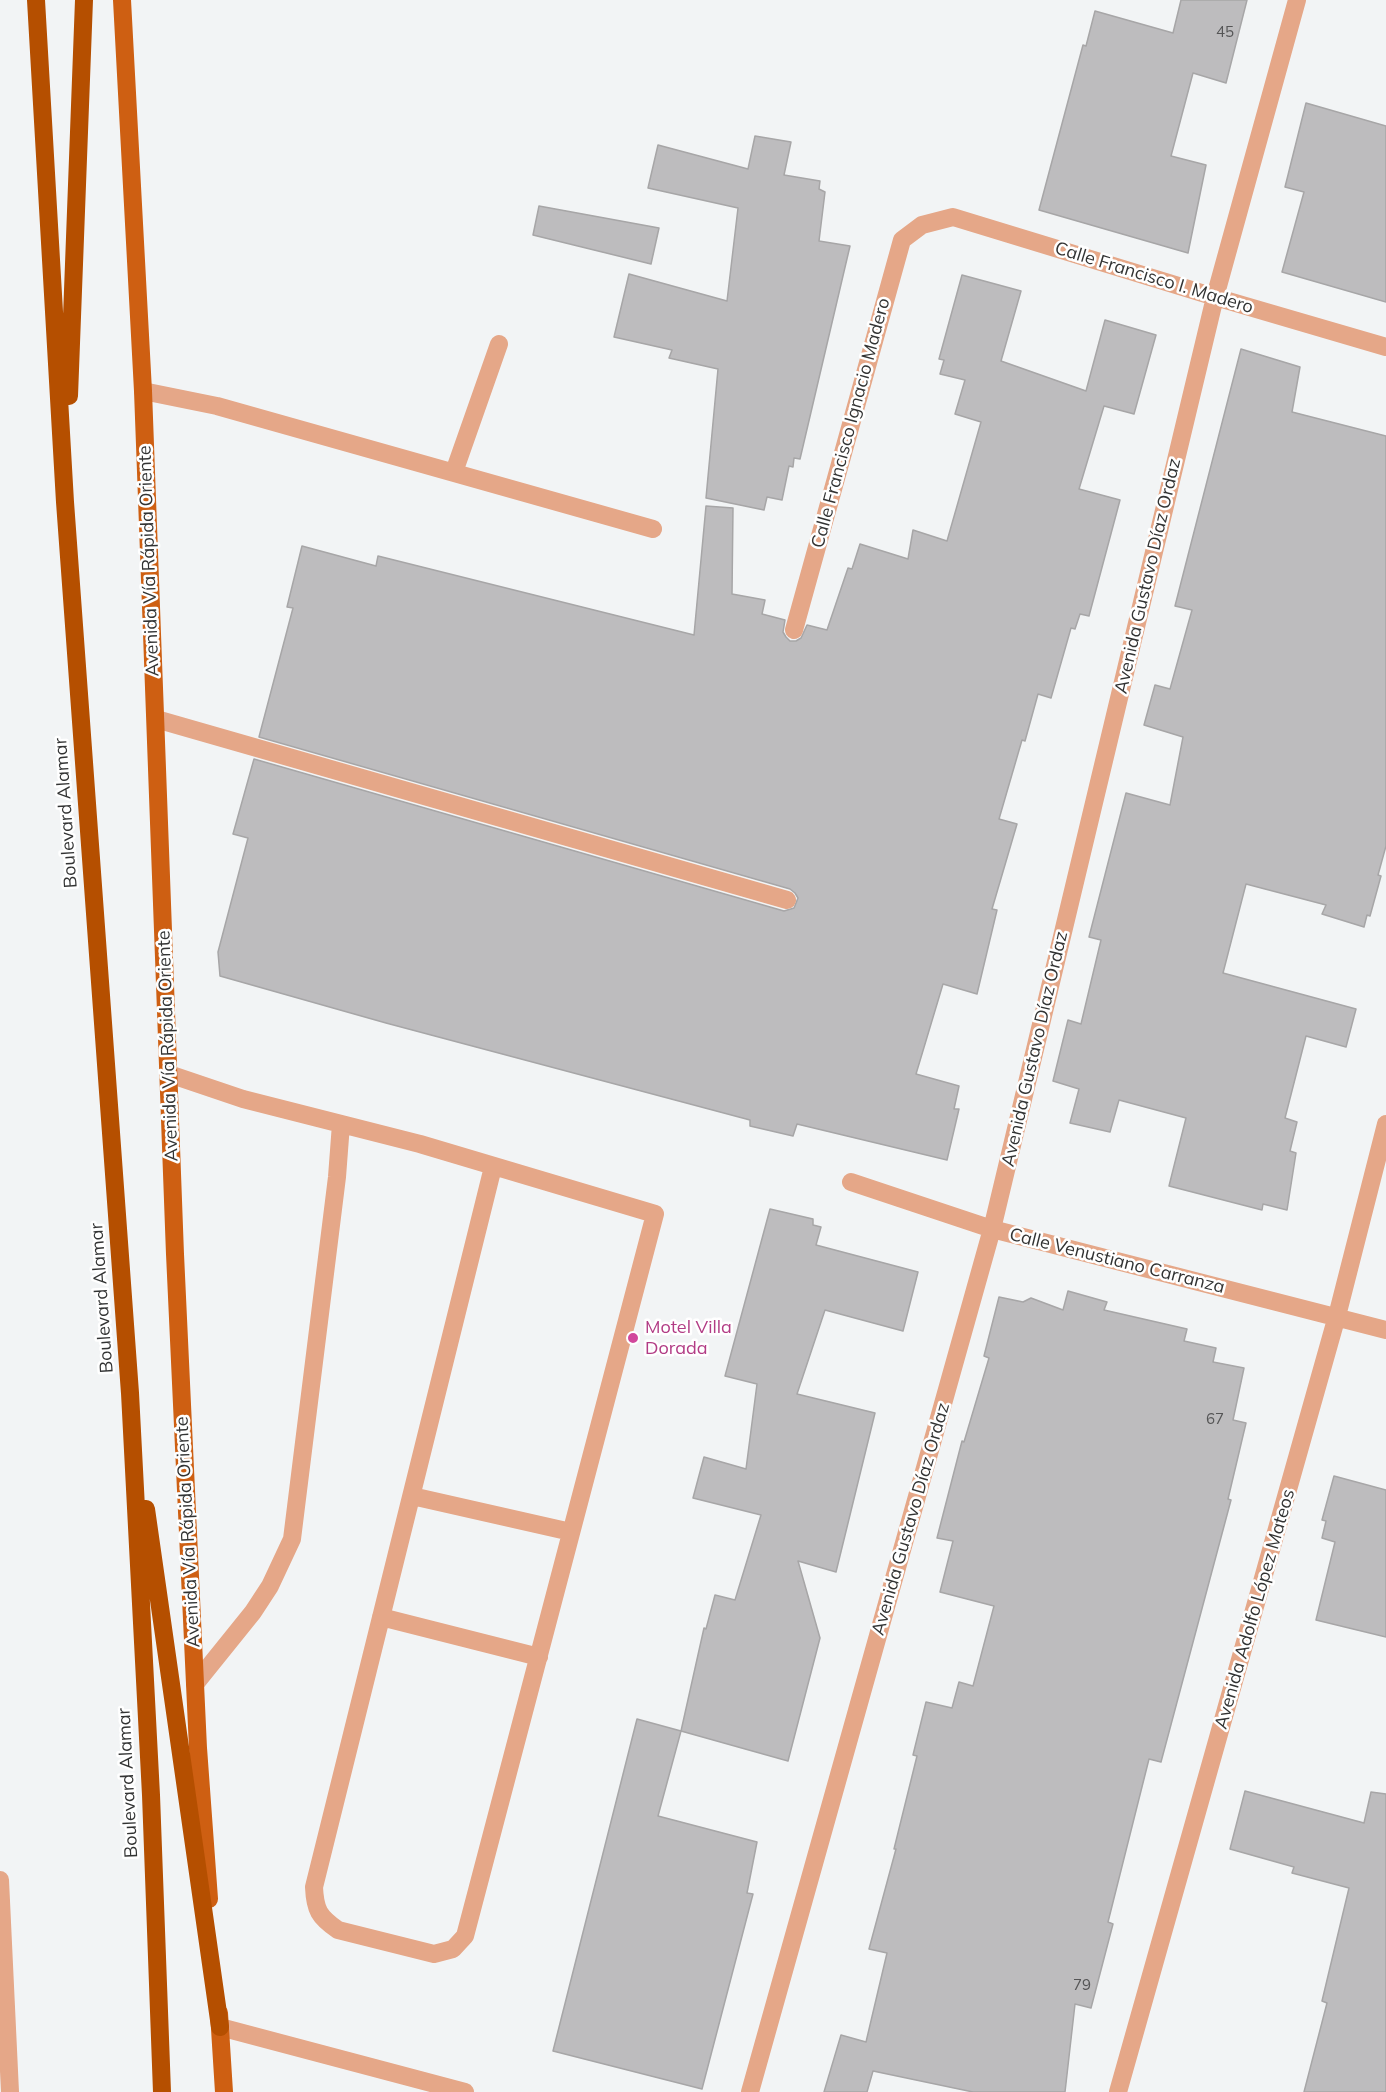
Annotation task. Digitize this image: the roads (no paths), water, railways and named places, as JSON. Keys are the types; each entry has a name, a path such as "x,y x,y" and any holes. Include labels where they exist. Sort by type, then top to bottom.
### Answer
{"highway":[{"path":"36,0 65,502"},
{"path":"65,502 84,0"},
{"name":"Boulevard Alamar","path":"65,502 130,1393 151,1795 162,2092"},
{"path":"130,1393 220,2027"}],"main road":[{"name":"Avenida Vía Rápida Oriente","path":"122,0 143,391 176,1266 195,1684 201,1794 224,2092"}],"street":[{"name":"Avenida Gustavo Díaz Ordaz","path":"750,2092 992,1229 1215,297 1297,0"},
{"name":"Calle Francisco I. Madero","path":"922,225 953,217 1386,347"},
{"name":"Calle Francisco Ignacio Madero","path":"794,630 902,240 922,225"},
{"path":"454,472 499,344"},
{"path":"143,391 217,406 653,529"},
{"path":"156,719 787,900"},
{"path":"169,1074 243,1099 420,1144 655,1214 465,1936 453,1949 434,1954 338,1930 325,1922 319,1913 315,1903 314,1887 493,1167"},
{"path":"195,1684 265,1595 292,1539 337,1177 341,1124"},
{"name":"Avenida Adolfo López Mateos","path":"1118,2092 1337,1316 1386,1124"},
{"name":"Calle Venustiano Carranza","path":"851,1182 992,1229 1386,1330"},
{"path":"412,1496 571,1532"},
{"path":"381,1617 539,1657"},
{"path":"0,1880 10,2092"},
{"path":"220,2027 465,2092"}],"place":[{"name":"Motel Villa Dorada","path":"633,1338"}]}
